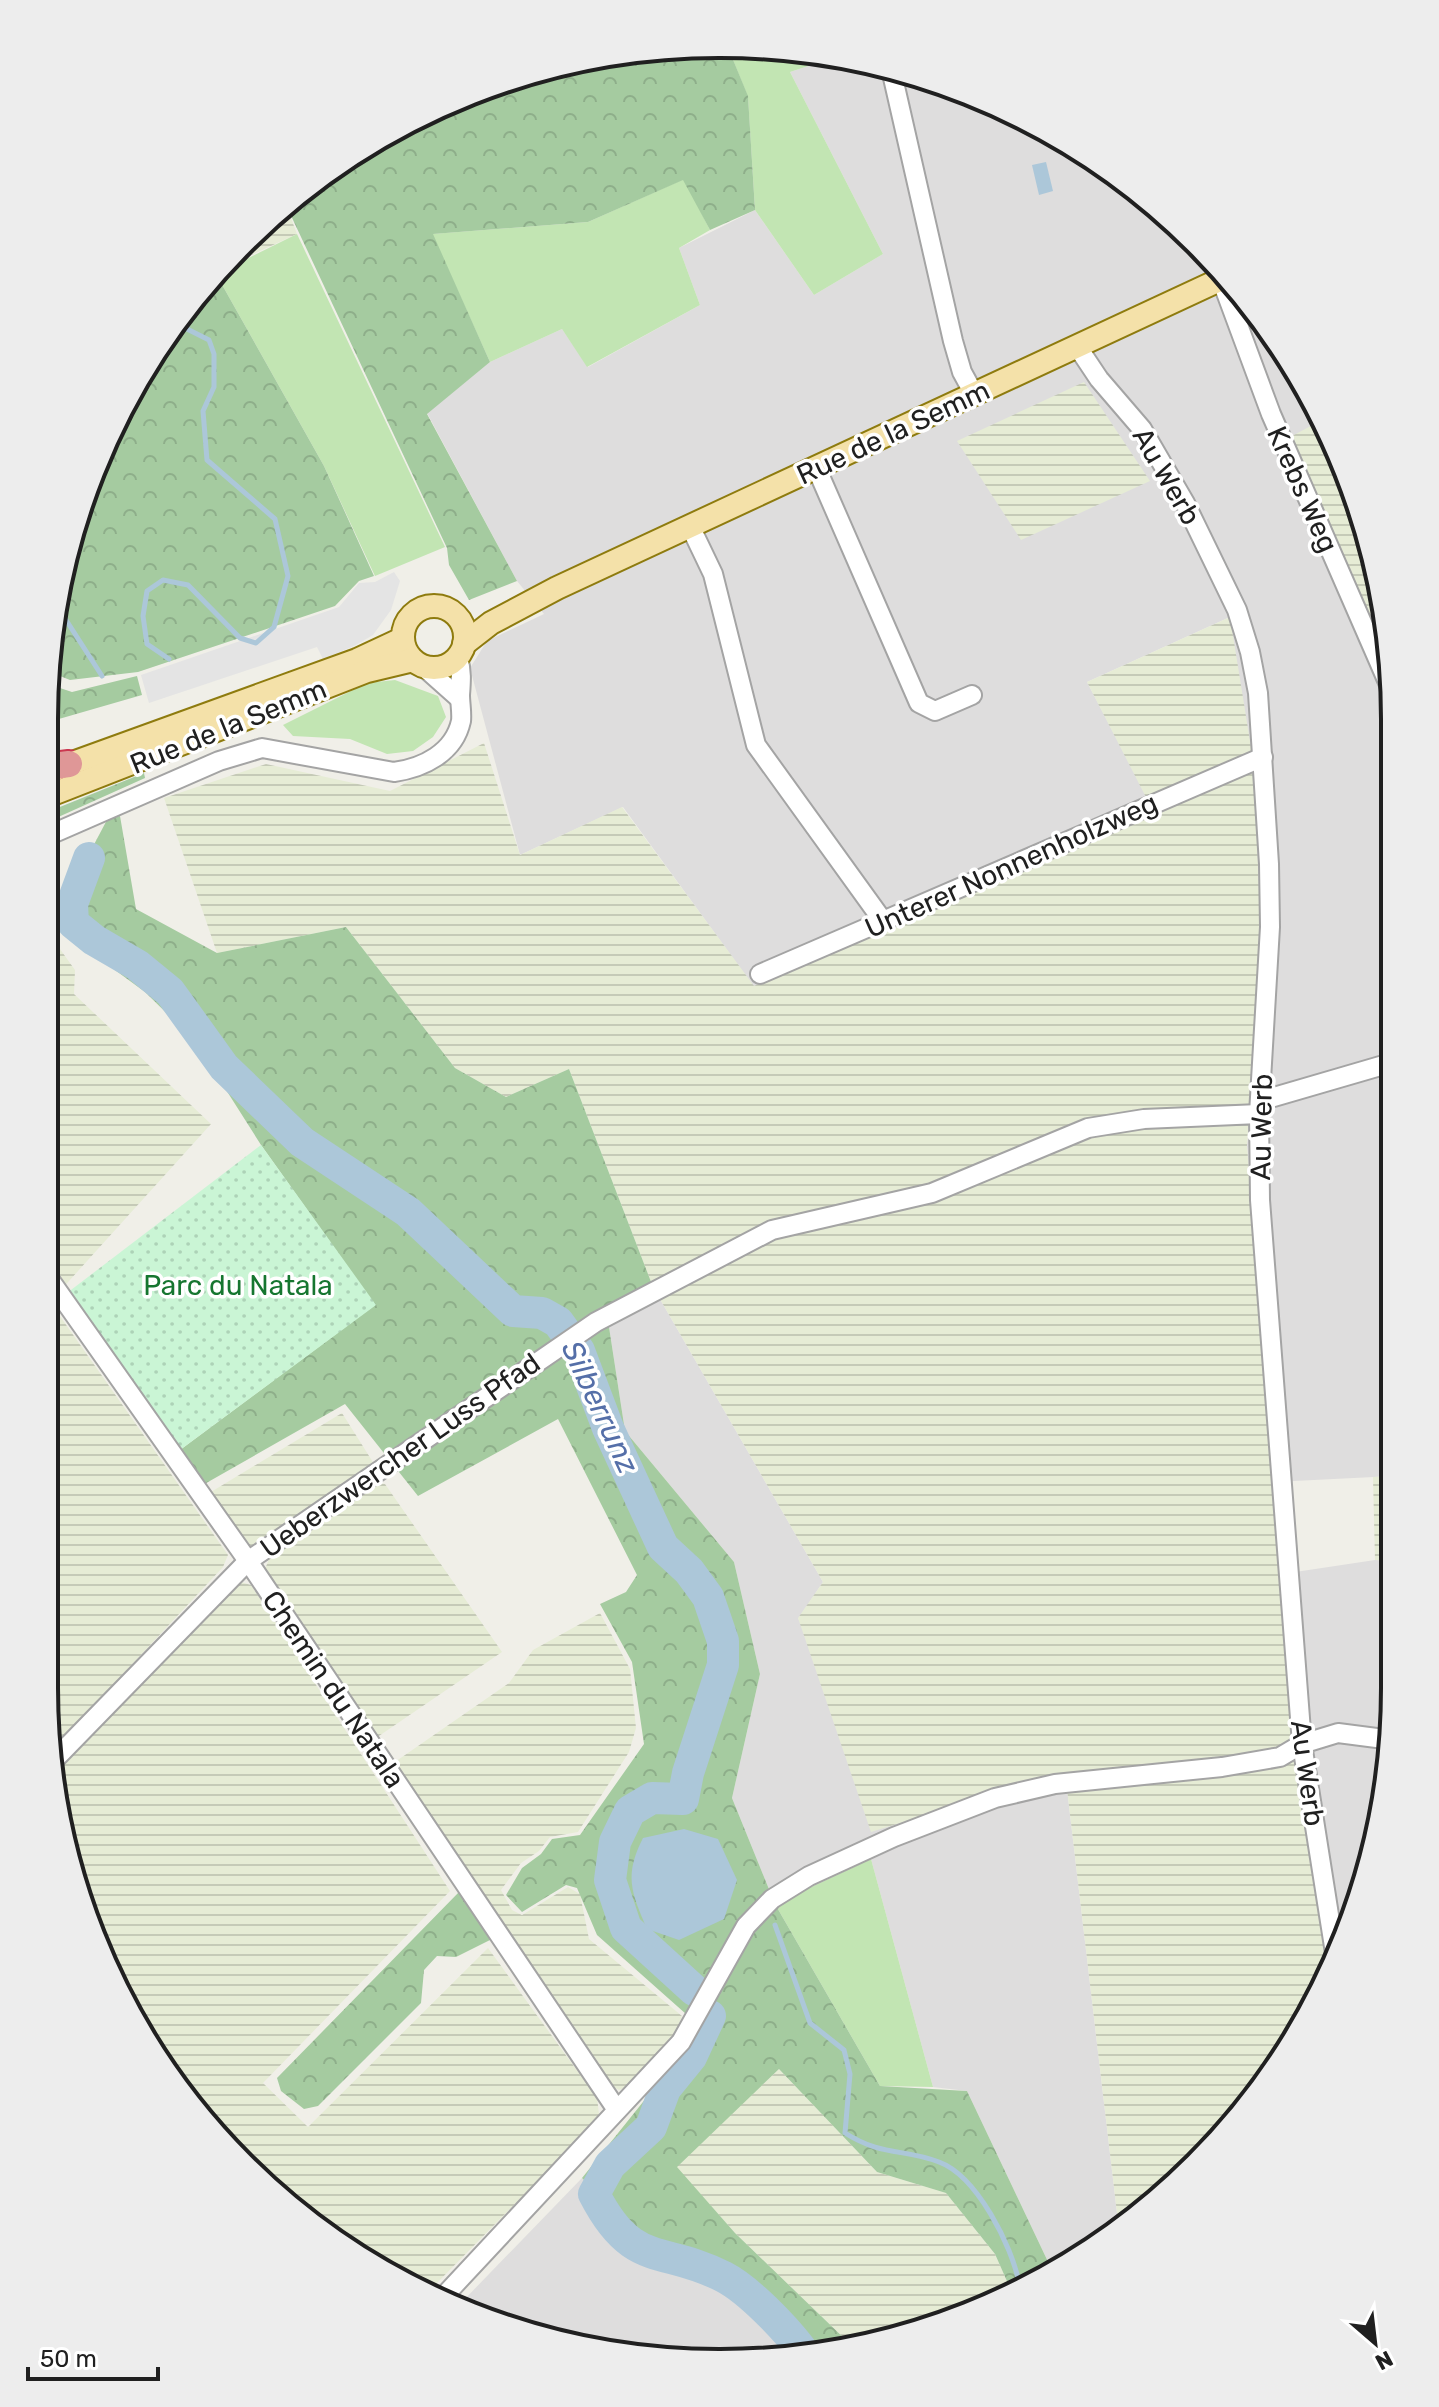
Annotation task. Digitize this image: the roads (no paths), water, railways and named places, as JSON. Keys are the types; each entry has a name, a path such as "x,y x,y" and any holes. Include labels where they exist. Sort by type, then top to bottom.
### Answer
{"main road":[{"name":"Rue de la Semm","path":"461,651 491,623 557,588 1215,281"},
{"name":"Rue de la Semm","path":"458,615 491,610 557,588"},
{"path":"438,605 458,615 465,627 461,651 442,667 419,663 402,639 407,621 420,608 438,605"},
{"name":"Rue de la Semm","path":"58,766 357,660 402,639"},
{"name":"Rue de la Semm","path":"58,792 367,671 419,663"}],"street":[{"path":"894,82 953,341 962,372 974,394"},
{"name":"Krebs Weg","path":"1234,305 1271,414 1378,660"},
{"name":"Au Werb","path":"1077,346 1099,379 1142,429 1185,503 1237,610 1258,693 1270,927 1260,1107 1260,1200 1302,1744 1332,1937"},
{"path":"816,467 919,703 935,711 972,695"},
{"path":"690,526 713,574 756,745 883,921"},
{"path":"58,831 219,761 262,748 394,772 412,770 431,761 449,746 461,721 461,651"},
{"path":"419,663 460,699"},
{"name":"Unterer Nonnenholzweg","path":"760,974 1263,757"},
{"name":"Ueberzwercher Luss Pfad","path":"61,1752 248,1561 581,1332 772,1230 932,1193 1088,1128 1260,1107 1381,1066"},
{"name":"Chemin du Natala","path":"58,1291 248,1561 617,2110"},
{"path":"449,2291 681,2042 746,1926 772,1899 809,1876 894,1837 995,1798 1055,1784 1222,1767 1280,1757 1302,1744 1338,1733 1379,1738"}],"water":[{"path":"1046,162 1053,191 1039,195 1032,165"},
{"path":"684,1829 718,1839 737,1880 724,1919 679,1940 647,1929 634,1894 632,1873 643,1838"}],"waterway":[{"path":"169,659 147,644 143,616 147,591 163,580 188,585 240,638 256,643 274,627 288,576 275,519 207,460 203,411 214,387 214,354 209,340 186,329"},
{"path":"66,620 102,676"},
{"name":"Silberrunz","path":"89,858 72,904 73,923 94,940 137,965 170,992 224,1067 302,1142 408,1212 513,1311 542,1313 558,1322 579,1351 608,1428 663,1547 689,1571 708,1597 723,1641 723,1665 688,1773 683,1799 652,1798 630,1811 615,1842 610,1880 626,1928 694,1990"},
{"path":"775,1925 810,2023 844,2050 850,2074 845,2133 871,2146 926,2158 953,2170 967,2182 991,2214 1009,2250 1018,2278"},
{"name":"Silberrunz","path":"710,2016 691,2057 665,2089 651,2127 610,2165 594,2194 622,2235 650,2252 702,2267 734,2283 766,2310 797,2344"}],"park label":[{"name":"Parc du Natala","path":"238,1285"}]}
